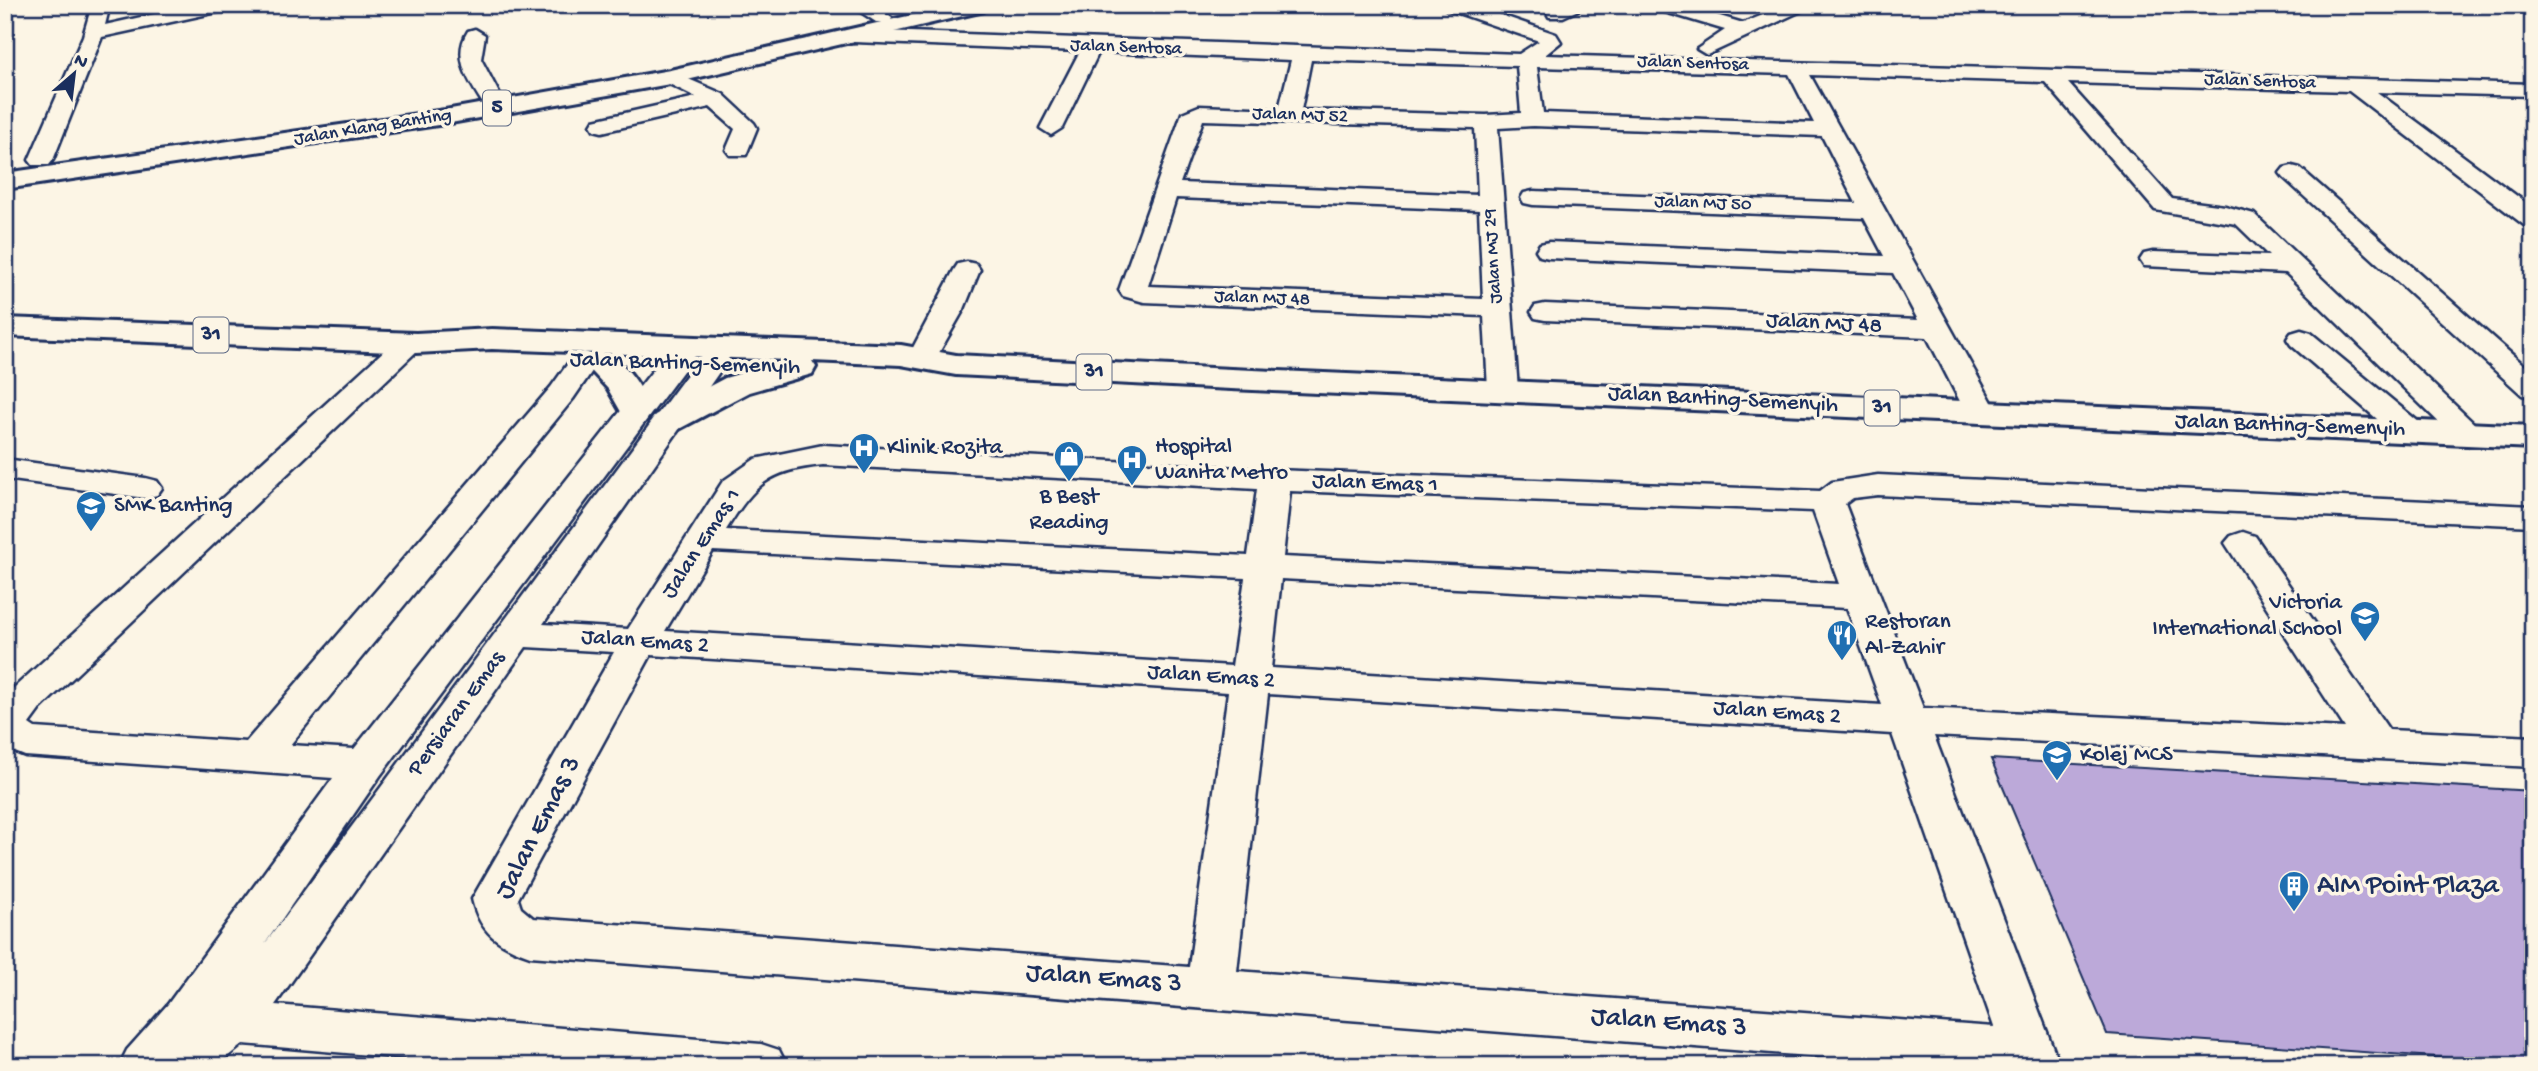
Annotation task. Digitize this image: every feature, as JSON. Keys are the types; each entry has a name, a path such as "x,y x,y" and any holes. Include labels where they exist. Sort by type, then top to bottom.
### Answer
{"main road":[{"name":"Jalan Klang Banting","path":"5,165 490,97 651,69 938,5"},
{"name":"Jalan Klang Banting","path":"5,181 445,117 670,77 984,5"},
{"name":"Jalan Banting-Semenyih","path":"5,327 413,343 492,339 800,367 895,370 956,365 2533,437"},
{"name":"Jalan Banting-Semenyih","path":"413,343 478,356 592,362 697,356 901,355 956,365"},
{"path":"592,362 622,384 652,416 737,385 800,367"}],"street":[{"path":"94,33 222,5"},
{"path":"859,5 883,18"},
{"path":"1453,5 1549,38 1551,41 1526,59 1533,120 1829,130"},
{"path":"1556,13 1580,5"},
{"path":"1662,5 1742,29"},
{"path":"1707,49 1742,29 1805,5"},
{"path":"41,160 107,7"},
{"path":"475,34 469,44 468,57 490,97"},
{"name":"Jalan Sentosa","path":"854,36 1302,54 2533,90"},
{"path":"1051,128 1092,46"},
{"path":"1289,115 1302,54"},
{"path":"1796,68 1982,413"},
{"path":"2050,75 2164,205 2225,213 2245,219 2468,433"},
{"path":"670,77 698,87 746,128 738,150"},
{"path":"2355,85 2533,220"},
{"path":"2488,89 2514,100 2533,103"},
{"path":"603,125 715,99"},
{"name":"Jalan MJ 52","path":"1167,190 1190,118 1194,115 1289,115 1486,122 1533,120"},
{"name":"Jalan MJ 29","path":"1486,122 1503,389"},
{"path":"2291,173 2533,389"},
{"path":"1167,190 1491,203"},
{"name":"Jalan MJ 48","path":"1167,190 1133,290 1137,293 1498,308"},
{"name":"Jalan MJ 50","path":"1533,198 1872,211"},
{"path":"1549,250 1901,264"},
{"path":"2153,260 2292,265"},
{"path":"922,359 950,309 967,270"},
{"name":"Jalan MJ 48","path":"1545,312 1936,329"},
{"path":"2301,339 2409,430"},
{"path":"365,765 25,742 7,729 8,722 36,690 413,343"},
{"name":"Persiaran Emas","path":"199,1036 365,765 652,416 697,356"},
{"path":"255,759 562,393 592,362"},
{"name":"Persiaran Emas","path":"145,1066 199,1036 514,634 652,416"},
{"name":"Jalan Emas 1","path":"639,642 735,488 748,476 766,466 803,457 1275,480 1827,502"},
{"path":"5,469 145,488"},
{"path":"1212,987 1248,680 1275,480"},
{"path":"2031,1058 1827,502 1844,489 1878,485 2533,516"},
{"path":"705,540 1862,597"},
{"path":"2242,543 2377,745"},
{"name":"Jalan Emas 2","path":"514,634 1908,721 2533,752"},
{"name":"Jalan Emas 3","path":"639,642 495,899 499,916 512,931 530,937 1212,987 2031,1058"},
{"path":"199,1036 761,1066"}],"building":[{"name":"AIM Point Plaza","path":"1991,759 2533,791 2533,1064 2107,1034"}],"place":[{"name":"Klinik Rozita","path":"864,475"},
{"name":"B Best Reading","path":"1069,483"},
{"name":"Hospital Wanita Metro","path":"1132,487"},
{"name":"SMK Banting","path":"91,533"},
{"name":"Victoria International School","path":"2365,643"},
{"name":"Restoran Al-Zahir","path":"1842,662"},
{"name":"Kolej MCS","path":"2057,782"},
{"name":"AIM Point Plaza","path":"2294,913"}]}
